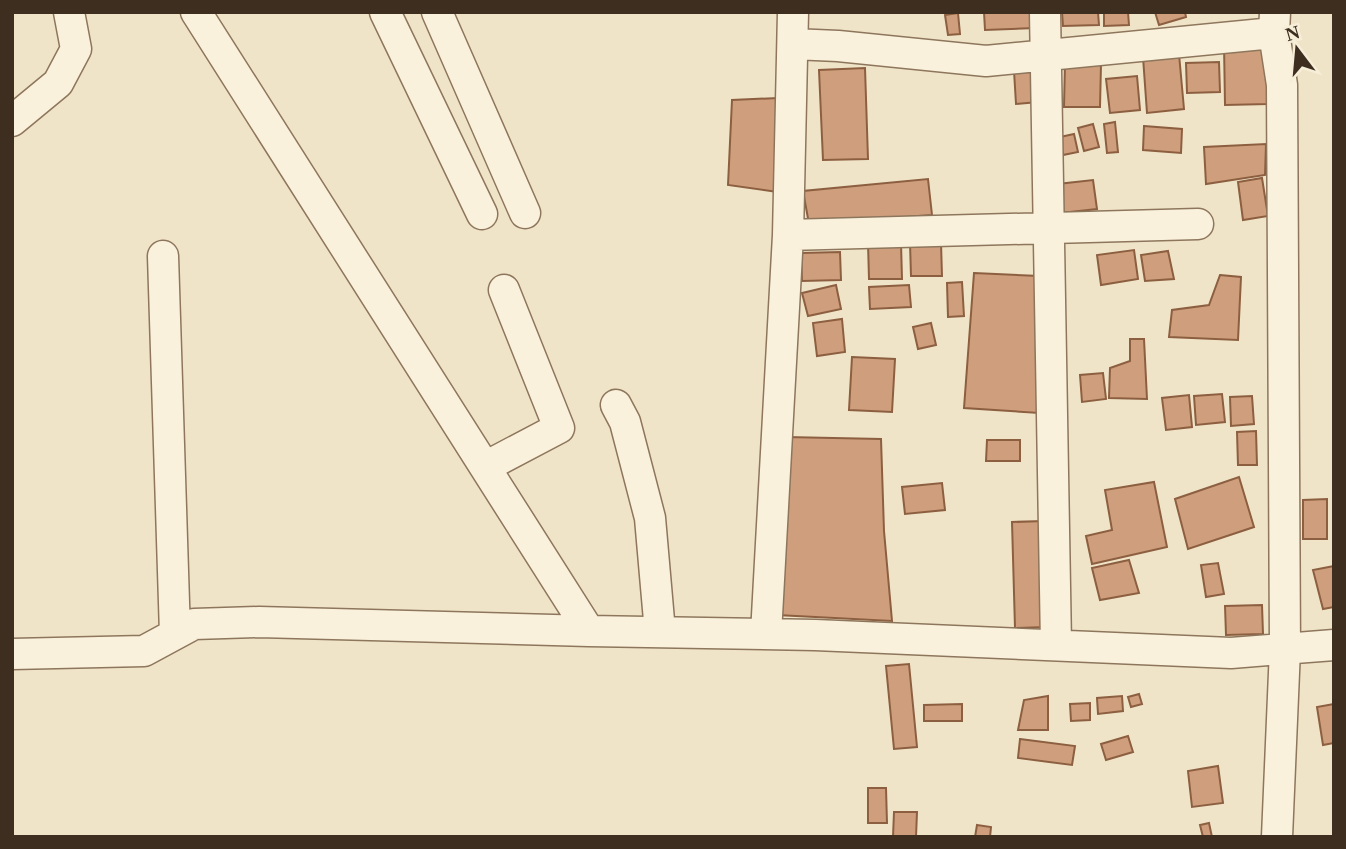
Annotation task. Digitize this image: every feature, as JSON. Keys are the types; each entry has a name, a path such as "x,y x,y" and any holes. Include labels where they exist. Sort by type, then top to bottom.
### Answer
{"street":[{"path":"12,121 58,83 76,49 69,12"},
{"path":"196,12 589,631"},
{"path":"385,12 482,214"},
{"path":"437,12 525,213"},
{"path":"766,634 788,235 793,12"},
{"path":"1045,12 1056,645"},
{"path":"793,44 986,61 1274,23 1282,85 1285,649 1277,837"},
{"path":"788,235 1198,224"},
{"path":"163,256 175,634"},
{"path":"485,467 559,428 504,290"},
{"path":"616,405 625,422 650,518 660,632"},
{"path":"12,654 144,652 194,624 259,622 766,634 1230,653 1334,645"}],"building":[{"path":"984,12 1034,12 1035,28 985,30"},
{"path":"1062,12 1098,12 1099,25 1063,26"},
{"path":"1104,12 1128,12 1129,25 1104,26"},
{"path":"1155,12 1185,12 1186,17 1159,25"},
{"path":"958,13 960,34 948,35 945,15"},
{"path":"1266,43 1268,104 1225,105 1224,44"},
{"path":"1179,54 1184,109 1147,113 1143,57"},
{"path":"1219,62 1220,92 1187,93 1186,63"},
{"path":"1065,63 1101,64 1100,107 1064,107"},
{"path":"865,68 868,159 823,160 819,70"},
{"path":"1036,70 1038,102 1016,104 1014,71"},
{"path":"1137,76 1140,110 1110,113 1106,79"},
{"path":"778,98 778,192 728,185 732,100"},
{"path":"1115,122 1118,152 1107,153 1104,124"},
{"path":"1093,124 1099,147 1084,151 1078,128"},
{"path":"1144,126 1182,129 1181,153 1143,150"},
{"path":"1074,134 1078,152 1063,155 1060,137"},
{"path":"1266,144 1265,175 1206,184 1204,147"},
{"path":"1262,178 1268,216 1243,220 1238,182"},
{"path":"928,179 932,215 809,224 803,191"},
{"path":"1093,180 1097,209 1061,213 1058,184"},
{"path":"868,243 901,243 902,279 869,279"},
{"path":"910,243 941,243 942,276 911,276"},
{"path":"1134,250 1138,279 1101,285 1097,255"},
{"path":"1168,251 1174,279 1145,281 1141,255"},
{"path":"840,252 841,280 802,281 801,253"},
{"path":"974,273 1039,276 1039,413 964,408"},
{"path":"1220,275 1241,277 1238,340 1169,337 1172,310 1209,305"},
{"path":"962,282 964,316 948,317 947,283"},
{"path":"836,285 841,309 808,316 802,293"},
{"path":"909,285 911,307 870,309 869,287"},
{"path":"842,319 845,352 817,356 813,323"},
{"path":"931,323 936,345 918,349 913,327"},
{"path":"1130,339 1144,339 1147,399 1109,398 1110,368 1130,361"},
{"path":"852,357 895,359 892,412 849,410"},
{"path":"1103,373 1106,399 1082,402 1080,375"},
{"path":"1222,394 1225,422 1196,425 1194,396"},
{"path":"1189,395 1192,427 1166,430 1162,398"},
{"path":"1252,396 1254,424 1231,426 1230,397"},
{"path":"1256,431 1257,465 1238,465 1237,432"},
{"path":"786,437 881,439 884,531 892,621 777,615"},
{"path":"987,440 1020,440 1020,461 986,461"},
{"path":"1239,477 1254,527 1188,549 1175,499"},
{"path":"1154,482 1167,547 1092,564 1086,536 1112,530 1105,490"},
{"path":"942,483 945,510 905,514 902,487"},
{"path":"1327,499 1327,539 1303,539 1303,500"},
{"path":"1044,521 1048,627 1015,628 1012,522"},
{"path":"1129,560 1139,593 1100,600 1092,568"},
{"path":"1218,563 1224,594 1206,597 1201,565"},
{"path":"1334,566 1334,607 1323,609 1313,570"},
{"path":"1262,605 1263,634 1226,635 1225,606"},
{"path":"909,664 917,747 894,749 886,666"},
{"path":"1139,694 1142,704 1131,707 1128,697"},
{"path":"1048,696 1048,730 1018,730 1024,700"},
{"path":"1122,696 1123,711 1098,714 1097,698"},
{"path":"1090,703 1090,720 1071,721 1070,704"},
{"path":"962,704 962,721 924,721 924,705"},
{"path":"1334,704 1334,743 1323,745 1317,707"},
{"path":"1128,736 1133,752 1106,760 1101,744"},
{"path":"1020,739 1075,746 1072,765 1018,758"},
{"path":"1218,766 1223,803 1192,807 1188,771"},
{"path":"868,788 886,788 887,823 868,823"},
{"path":"894,812 917,812 916,837 893,837"},
{"path":"1209,823 1212,837 1203,837 1200,825"},
{"path":"977,825 991,827 990,837 975,837"}]}
